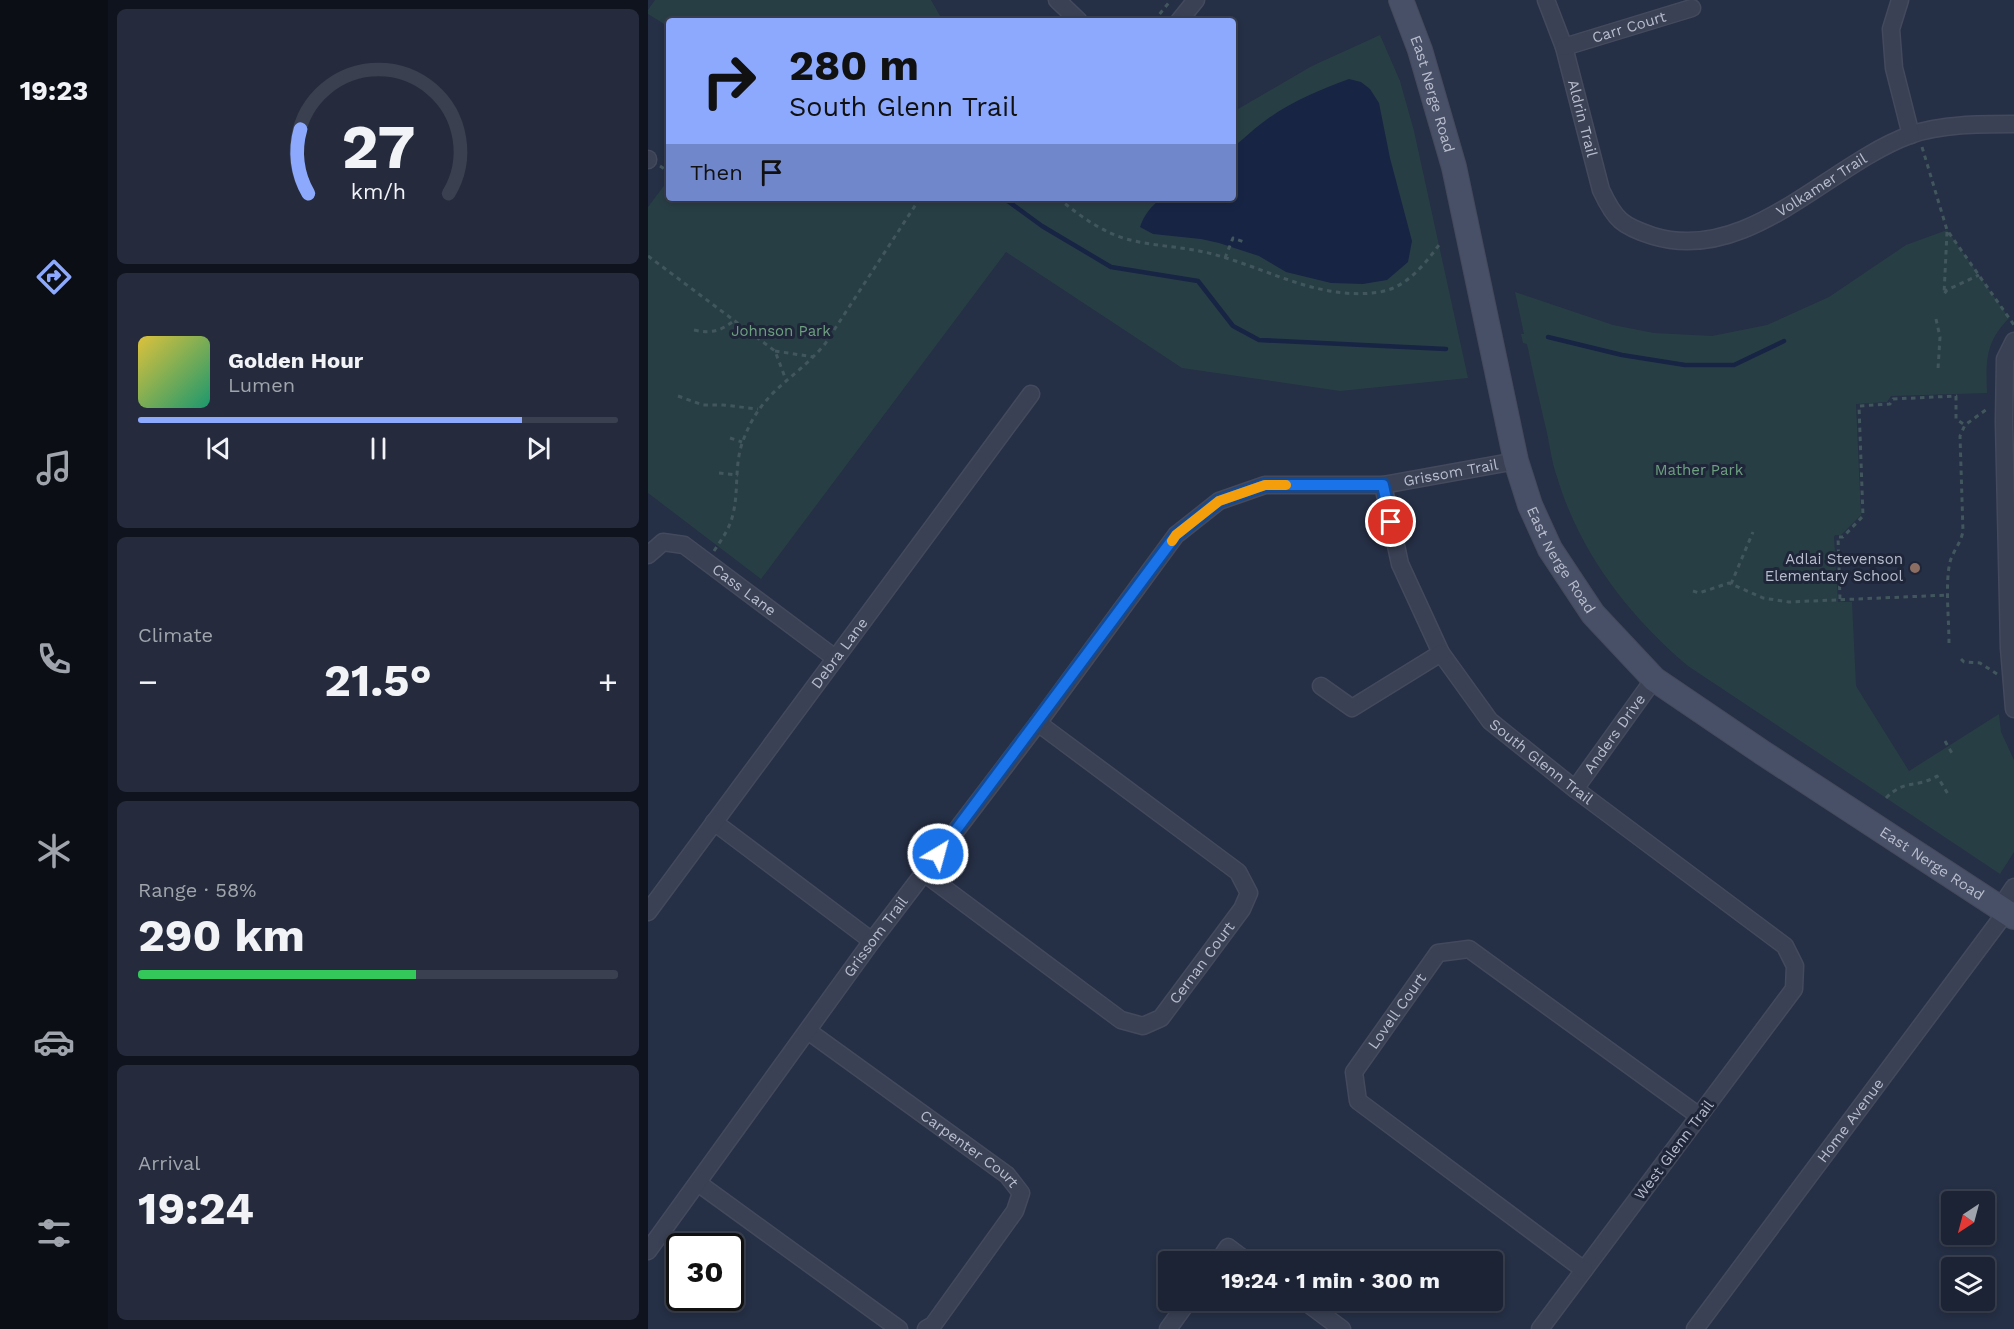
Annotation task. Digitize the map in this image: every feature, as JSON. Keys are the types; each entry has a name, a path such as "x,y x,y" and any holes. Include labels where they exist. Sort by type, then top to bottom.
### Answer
{"main road":[{"name":"East Nerge Road","path":"1401,0 1420,50 1454,167 1516,461 1530,505 1550,549 1593,614 1653,679 2007,912"}],"street":[{"path":"1057,0 1076,18"},
{"path":"1181,18 1196,0"},
{"name":"Aldrin Trail","path":"1546,0 1564,46 1601,190 1611,212 1631,228"},
{"path":"1900,0 1891,29 1894,68 1918,133"},
{"name":"Carr Court","path":"1564,46 1692,8"},
{"name":"Volkamer Trail","path":"1631,228 1665,239 1707,240 1753,226 1788,207 1867,155 1918,133 1965,125 2014,124"},
{"path":"2014,341 2005,358 2004,422 2009,648 2014,709"},
{"name":"Debra Lane","path":"648,912 1031,394"},
{"name":"Grissom Trail","path":"648,1251 872,941 1038,723 1176,535 1219,501 1265,485 1383,485 1516,461"},
{"name":"South Glenn Trail","path":"1383,485 1400,564 1441,653 1490,721 1575,789 1785,946 1796,966"},
{"name":"Cass Lane","path":"648,555 663,542 684,545 835,658"},
{"path":"1321,686 1352,708 1441,653"},
{"name":"Anders Drive","path":"1575,789 1653,679"},
{"name":"Cernan Court","path":"924,873 1121,1020 1143,1026 1161,1018 1168,1009 1242,909 1249,892 1238,872 1038,723"},
{"path":"714,822 872,941"},
{"name":"Home Avenue","path":"1695,1329 2007,912 2014,887"},
{"name":"Lovell Court","path":"1584,1270 1358,1101 1354,1072 1438,953 1469,949 1699,1116"},
{"name":"West Glenn Trail","path":"1540,1329 1794,989 1796,966"},
{"name":"Carpenter Court","path":"808,1031 1007,1176 1021,1193 1016,1211 933,1325 926,1329"},
{"path":"698,1183 899,1329"},
{"path":"1168,1329 1181,1311"},
{"path":"1318,1311 1342,1329"}],"path":[{"path":"1156,18 1171,0"},
{"path":"1918,133 1947,230 2014,325"},
{"path":"717,546 728,531 734,513 742,442 758,409 765,399 814,357 836,330 918,201"},
{"path":"1062,201 1088,223 1125,238 1206,252 1289,281 1338,293 1379,292 1392,288 1408,279 1423,266 1439,245"},
{"path":"1947,230 1944,294 1947,290 1979,275"},
{"path":"1225,258 1233,238 1244,242"},
{"path":"648,256 775,351 814,357"},
{"path":"1936,319 1940,338 1938,369"},
{"path":"694,330 706,333 716,331 735,320"},
{"path":"775,351 786,380"},
{"path":"678,396 703,405 758,409"},
{"path":"1840,600 1838,537 1843,537 1863,516 1859,406 1890,404 1893,399 1956,396 1956,419 1965,425"},
{"path":"1949,642 1950,563 1962,539 1963,531 1960,436 1965,425 1987,410"},
{"path":"730,438 742,442"},
{"path":"719,473 738,475"},
{"path":"1731,584 1753,532"},
{"path":"1693,591 1699,593 1731,584 1775,601 1949,595"},
{"path":"1961,659 1964,662 1980,663 1998,675"},
{"path":"1945,741 1953,755"},
{"path":"1886,798 1896,788 1905,784 1927,781 1937,776 1948,794"}],"green space":[{"path":"655,0 931,0 941,18 666,18 666,25 648,14"},
{"name":"Johnson Park","path":"1380,35 1400,81 1414,131 1468,378 1340,391 1182,368 1006,252 761,579 648,493 648,207 666,183 666,201 1236,201 1236,110 1312,66"},
{"name":"Mather Park","path":"1947,230 2009,318 1991,344 1987,361 1987,393 1891,396 1887,402 1856,404 1861,515 1841,535 1834,537 1838,602 1852,602 1856,686 1909,771 1999,714 2001,732 2014,760 2014,852 2000,874 1688,666 1645,626 1626,604 1593,557 1567,505 1554,466 1527,344 1523,343 1521,334 1524,334 1515,292 1613,325 1654,333 1712,336 1767,325 1829,297 1906,245"}],"water":[{"path":"1349,79 1361,82 1370,89 1379,103 1390,158 1412,241 1408,262 1387,280 1363,284 1331,283 1286,272 1259,256 1219,243 1153,234 1140,227 1148,211 1158,201 1236,201 1236,144 1282,109 1315,92"}],"waterway":[{"path":"1008,201 1042,226 1111,267 1198,281 1233,326 1259,340 1446,349"},
{"path":"1548,337 1622,355 1685,365 1734,365 1784,341"}],"slow traffic":[{"path":"1172,541 1176,535 1219,501 1265,485 1286,485"}],"place":[{"name":"Adlai Stevenson Elementary School","path":"1915,568"}],"route":[{"path":"938,854 1038,723 1176,535 1219,501 1265,485 1383,485 1391,522"}]}
